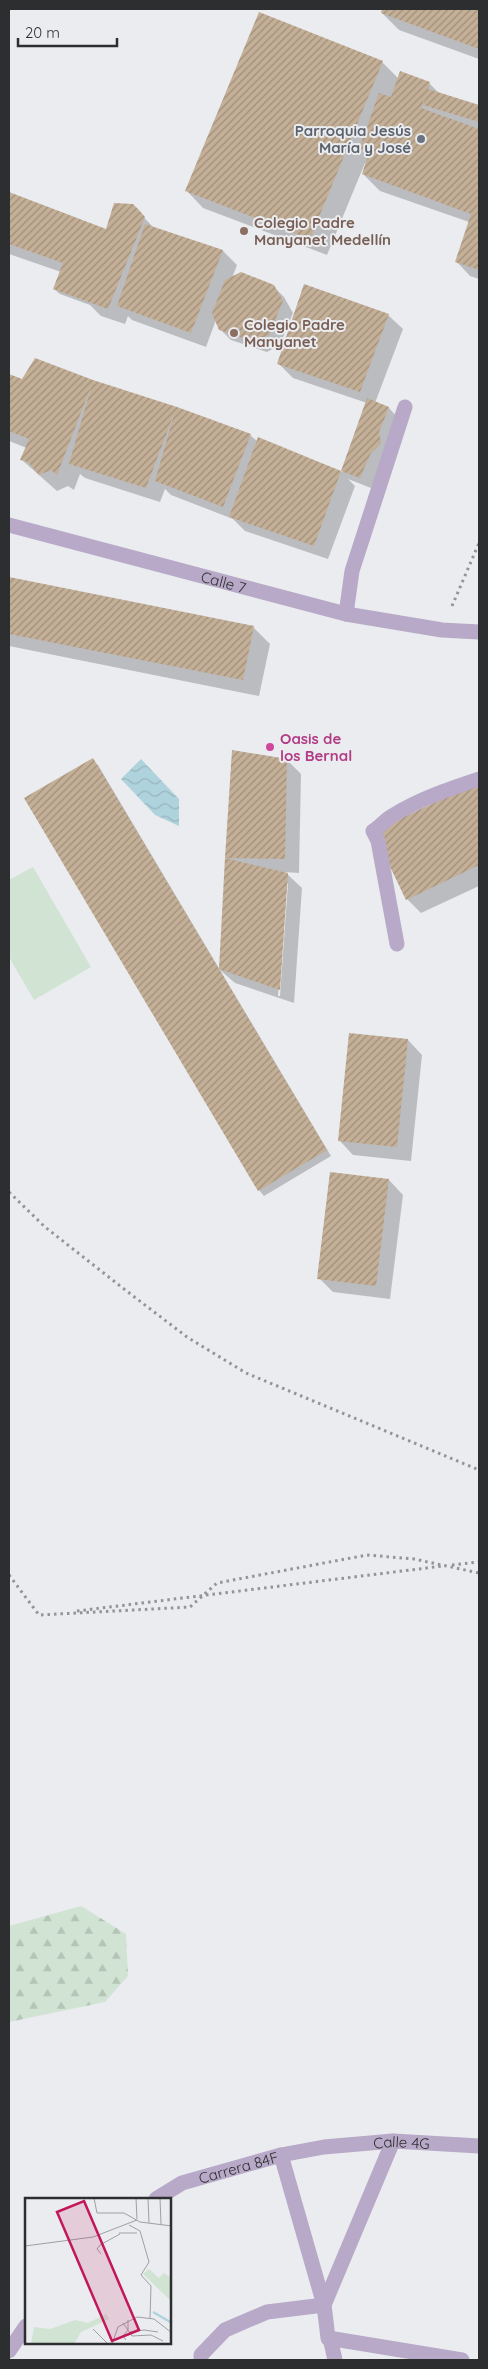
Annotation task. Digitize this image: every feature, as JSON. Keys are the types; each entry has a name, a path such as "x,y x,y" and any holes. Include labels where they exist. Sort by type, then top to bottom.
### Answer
{"street":[{"path":"346,614 352,571 405,407"},
{"name":"Calle 7","path":"9,525 346,614 442,630 479,632"},
{"path":"397,944 378,841 373,831 390,818 439,792 479,779"},
{"path":"324,2304 393,2141"},
{"name":"Calle 4G","path":"324,2147 393,2141 479,2146"},
{"name":"Carrera 84F","path":"158,2198 182,2184 280,2155 324,2147"},
{"path":"280,2155 324,2304 326,2335 330,2338 335,2360"},
{"path":"201,2360 201,2356 225,2330 267,2312 324,2304"},
{"path":"9,2351 25,2327"},
{"path":"330,2338 462,2360"}],"path":[{"path":"442,630 479,543"},
{"path":"9,1192 45,1227 124,1289 187,1337 246,1374 479,1470"},
{"path":"39,1615 190,1607 217,1583 367,1555 414,1559 479,1573"},
{"path":"39,1615 479,1562"},
{"path":"9,1575 39,1615"}],"green space":[{"path":"33,867 91,967 34,1000 9,957 9,880"},
{"path":"81,1906 126,1934 128,1976 105,2002 9,2022 9,1926"}],"water":[{"path":"141,759 179,799 179,826 155,815 121,779"}],"building":[{"path":"382,9 479,9 479,49 381,13"},
{"path":"259,12 383,61 310,239 185,191"},
{"name":"Parroquia Jesús María y José","path":"400,71 430,82 428,89 479,105 479,122 423,105 426,94 421,108 479,129 479,270 455,262 471,214 362,174 369,152 359,149 379,93 391,97"},
{"path":"9,192 106,229 114,203 133,204 145,217 108,309 53,289 63,263 9,244"},
{"path":"145,224 223,250 191,333 117,306"},
{"path":"241,272 274,285 283,301 269,335 255,342 219,330 212,313 225,280"},
{"path":"304,284 389,314 360,392 277,364"},
{"path":"35,358 93,380 177,407 251,434 223,507 155,481 175,411 146,488 69,464 92,384 57,475 51,470 39,475 28,462 20,460 29,439 9,431 9,374 22,379"},
{"path":"367,398 389,407 379,432 381,443 371,453 360,478 341,471"},
{"path":"258,437 341,471 314,546 229,517"},
{"path":"9,577 254,626 243,680 9,634"},
{"path":"232,750 287,759 285,859 225,858"},
{"path":"93,758 327,1150 258,1191 24,798"},
{"path":"479,782 479,865 406,900 373,831"},
{"path":"225,858 288,873 280,990 219,969"},
{"path":"349,1033 408,1039 397,1147 338,1141"},
{"path":"330,1172 389,1179 376,1286 317,1279"}],"place":[{"name":"Parroquia Jesús María y José","path":"421,139"},
{"name":"Colegio Padre Manyanet Medellín","path":"244,231"},
{"name":"Colegio Padre Manyanet","path":"234,333"},
{"name":"Oasis de los Bernal","path":"270,747"}]}
